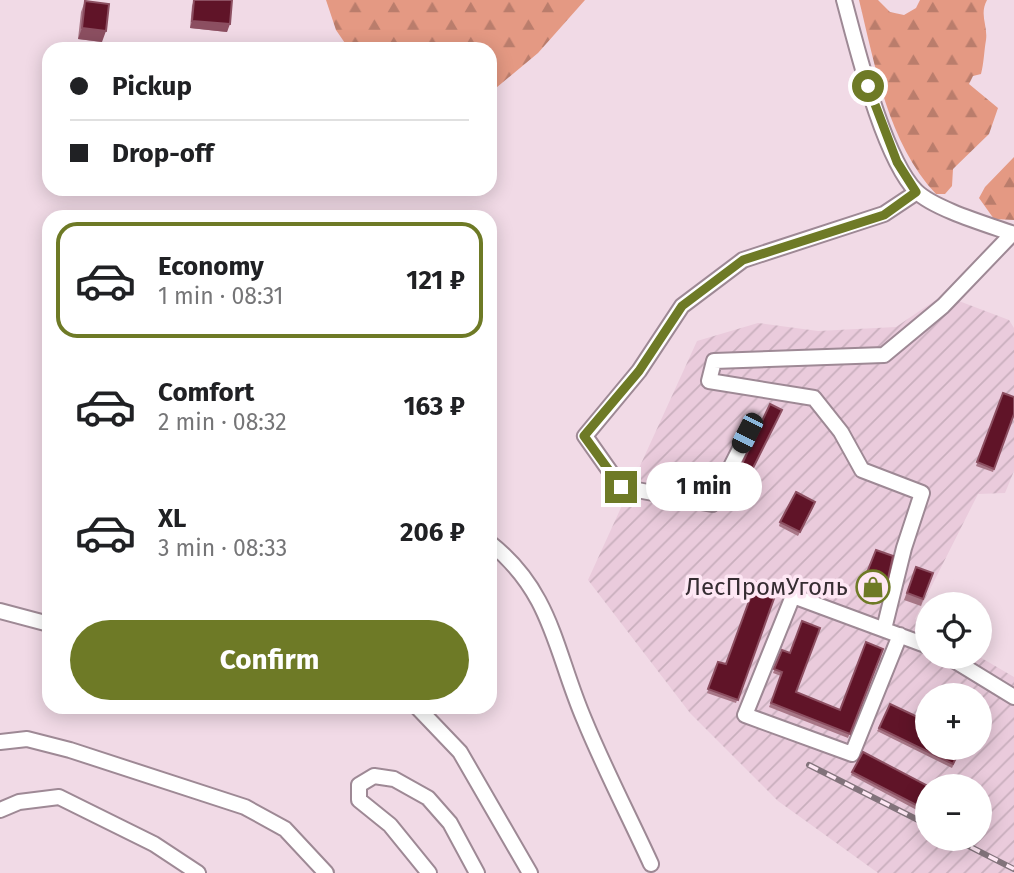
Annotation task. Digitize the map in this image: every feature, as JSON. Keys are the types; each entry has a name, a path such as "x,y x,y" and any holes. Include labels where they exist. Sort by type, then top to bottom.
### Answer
{"street":[{"path":"844,0 877,111 897,162 916,192 965,218 1013,234 943,306 884,355 714,361 709,381 768,388 814,398 841,432 862,470 922,493 904,548 884,629"},
{"path":"747,433 712,504 621,487 584,436 639,371 682,306 743,260 884,215 916,192"},
{"path":"497,550 524,575 545,608 583,718 651,864"},
{"path":"900,635 852,754 745,715 793,596 884,629 900,635 915,641"},
{"path":"0,611 42,622"},
{"path":"968,669 1014,697"},
{"path":"424,714 460,752 530,873"},
{"path":"0,742 27,739 70,750 245,807 285,829 326,873"},
{"path":"429,873 390,825 359,800 359,785 374,776 394,779 428,798 450,823 477,873"},
{"path":"0,810 19,802 59,797 154,845 198,873"}],"shaded area":[{"path":"943,295 1009,320 1014,328 1014,471 1005,493 978,494 929,592 915,592 915,669 992,669 992,664 1014,677 1014,873 878,873 778,801 690,713 588,580 697,341 758,323 818,331 896,327"}],"green space":[{"path":"326,0 585,0 538,53 497,87 497,42 344,42 336,30"},
{"path":"859,0 878,0 890,12 904,15 916,8 920,0 987,0 984,10 986,35 982,70 981,74 973,76 969,84 998,108 989,134 953,169 952,186 945,194 936,194 920,174 895,127 885,102"},
{"path":"1014,157 1014,220 994,219 979,198 985,187"}],"building":[{"path":"194,0 232,0 230,24 192,21"},
{"path":"85,1 109,4 106,31 82,28"},
{"path":"1003,393 1014,397 1014,414 994,469 977,462"},
{"path":"770,404 782,410 745,484 735,479"},
{"path":"796,492 815,502 800,532 780,522"},
{"path":"876,550 893,556 887,583 866,575"},
{"path":"916,567 933,573 926,592 915,592 915,596 907,593"},
{"path":"756,582 777,590 738,700 708,689 718,662 726,664"},
{"path":"802,621 820,628 796,692 840,710 866,642 883,649 850,734 771,703 782,672 774,669 782,650 790,653"},
{"path":"890,704 915,716 915,746 879,728"},
{"path":"863,752 915,779 915,804 852,772"}],"railway":[{"path":"809,765 915,818"},
{"path":"979,851 1014,869"}],"place":[{"name":"ЛесПромУголь","path":"873,587"}],"route":[{"path":"621,487 584,436 639,371 682,306 743,260 884,215 916,192 897,162 868,86"}]}
